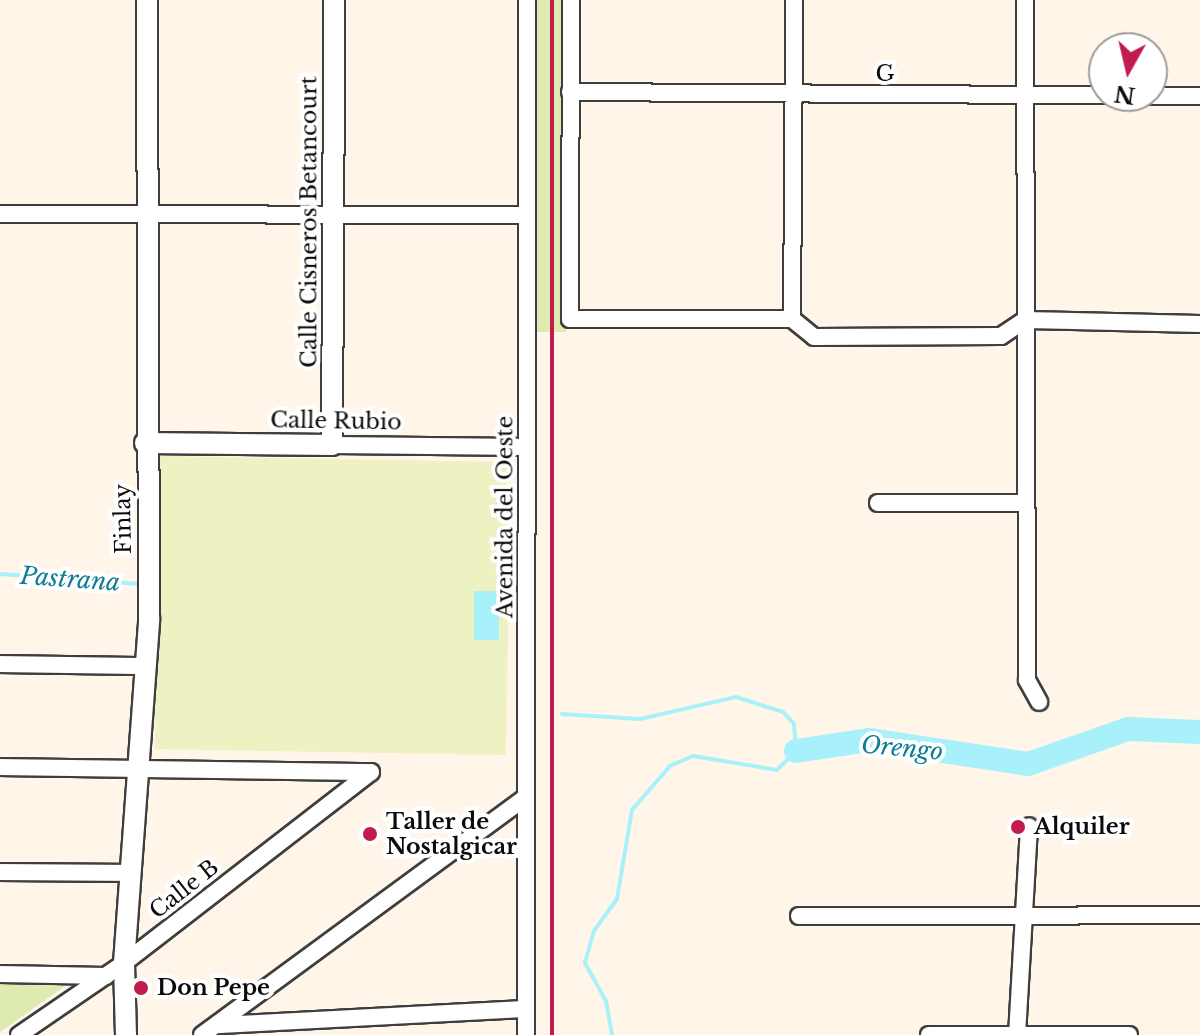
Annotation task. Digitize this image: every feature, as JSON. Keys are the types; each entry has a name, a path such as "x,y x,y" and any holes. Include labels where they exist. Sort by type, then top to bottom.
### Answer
{"street":[{"name":"Finlay","path":"126,1035 118,972 131,873 147,666 147,0"},
{"name":"Calle Cisneros Betancourt","path":"332,445 334,0"},
{"name":"Avenida del Oeste","path":"526,1035 527,0"},
{"path":"571,0 570,319 792,319 814,337 1001,336 1025,320 1200,324"},
{"path":"792,319 794,0"},
{"path":"1025,0 1027,680 1039,702"},
{"name":"G","path":"570,92 792,96 1200,96"},
{"path":"0,214 527,215"},
{"name":"Calle Rubio","path":"145,443 527,447"},
{"path":"878,503 1026,503"},
{"path":"0,664 147,666"},
{"path":"0,767 139,766"},
{"name":"Calle B","path":"19,1035 118,972 371,772 139,766"},
{"path":"202,1035 526,797"},
{"path":"1017,1034 1021,915 1029,826"},
{"path":"0,872 131,873"},
{"path":"799,916 1200,915"},
{"path":"0,974 118,972"},
{"path":"217,1025 526,1009"},
{"path":"929,1035 1129,1035"}],"green space":[{"path":"534,0 566,0 566,332 534,332"},
{"path":"160,456 511,462 506,755 155,749"},
{"path":"0,981 68,984 0,1032"}],"water":[{"path":"474,591 499,591 499,640 474,640"}],"waterway":[{"name":"Pastrana","path":"0,574 141,584"},
{"name":"Orengo","path":"562,714 640,719 736,697 783,712 794,724 796,751 777,770 693,756 670,766 632,810 617,899 594,931 585,963 606,1001 612,1035"},
{"name":"Orengo","path":"796,751 870,740 1028,764 1128,729 1200,732"}],"railway":[{"path":"552,0 552,1035"}],"place":[{"name":"Alquiler","path":"1018,827"},
{"name":"Taller de Nostalgicar","path":"370,834"},
{"name":"Don Pepe","path":"141,988"}]}
